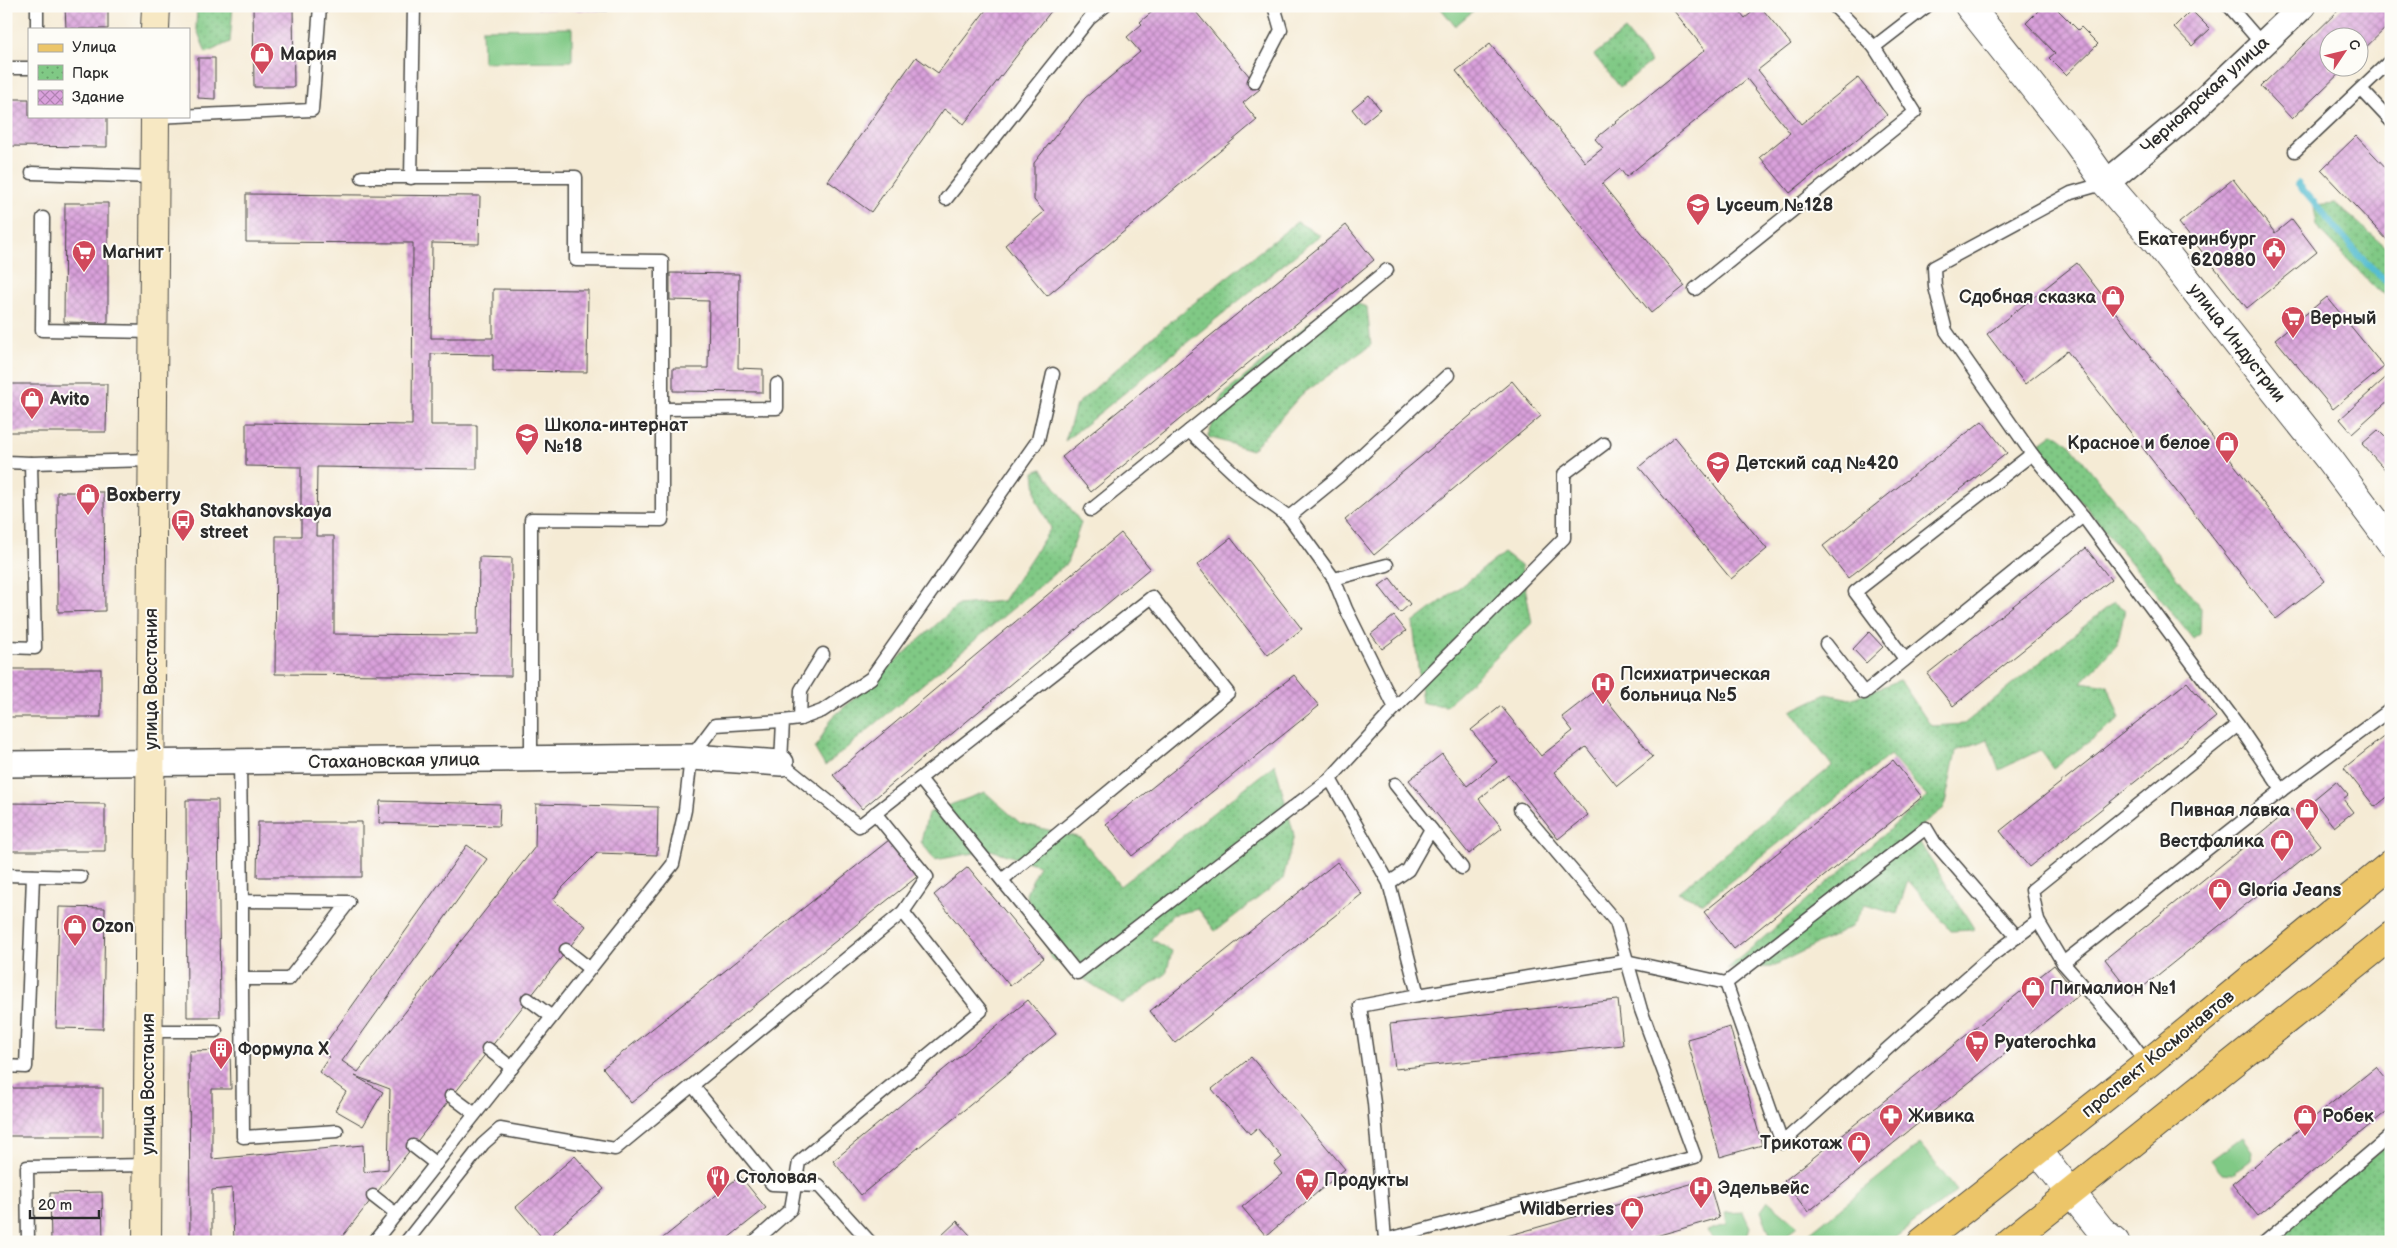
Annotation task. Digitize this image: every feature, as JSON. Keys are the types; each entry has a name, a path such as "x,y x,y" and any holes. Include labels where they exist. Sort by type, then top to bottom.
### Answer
{"main road":[{"path":"155,28 156,6"},
{"name":"улица Восстания","path":"147,1242 155,118"},
{"name":"проспект Космонавтов","path":"1922,1242 2038,1152 2391,864"},
{"path":"2009,1242 2391,936"}],"street":[{"name":"улица Индустрии","path":"1969,6 2077,142 2106,183 2156,241 2329,459 2391,542"},
{"name":"Черноярская улица","path":"2106,183 2189,114 2303,6"},
{"name":"Стахановская улица","path":"6,764 691,757 781,763"},
{"path":"2038,1152 2101,1230 2115,1242"}],"lane":[{"path":"37,6 37,28"},
{"path":"190,115 312,110 320,6"},
{"path":"411,178 414,6"},
{"path":"946,199 1090,19 1105,6"},
{"path":"1254,82 1281,30 1274,6"},
{"path":"1695,289 1915,112 1874,48 1834,6"},
{"path":"1874,48 1927,6"},
{"path":"2230,6 2262,44"},
{"path":"2295,151 2391,60"},
{"path":"6,68 28,68"},
{"path":"2361,89 2391,121"},
{"path":"32,174 154,177"},
{"path":"362,177 576,177 576,260 662,261 662,520 531,520 531,760"},
{"path":"2106,183 2071,193 1934,267 1935,287 1946,331 2032,454 2082,516 2238,725 2282,790"},
{"path":"43,218 42,330 153,332"},
{"path":"1091,510 1387,270"},
{"path":"374,1242 673,864 685,810 691,757 715,725 783,722 800,719 822,711 871,678 1038,440 1053,374"},
{"path":"1289,517 1338,478 1448,375"},
{"path":"662,409 777,408 777,384"},
{"path":"1189,431 1254,492 1289,517 1334,579 1346,609 1395,708"},
{"path":"920,779 1077,973 1330,779 1395,708 1564,538 1564,474 1604,444"},
{"path":"1905,659 1855,592 2032,454"},
{"path":"6,462 153,460"},
{"path":"6,647 35,648 31,463"},
{"path":"1826,644 1864,692 2082,516"},
{"path":"1334,579 1387,565"},
{"path":"783,722 781,763 859,826 1152,597 1228,693 1002,880"},
{"path":"800,719 801,690 824,654"},
{"path":"2063,963 2282,790 2391,709"},
{"path":"2147,1064 2118,1024 2063,963 2038,921 2032,890 2238,725"},
{"path":"240,763 243,1137 337,1131"},
{"path":"1330,779 1389,883 1418,995"},
{"path":"1395,784 1462,868"},
{"path":"1520,809 1616,922 1626,961 1641,1010 1695,1157 1380,1241 1374,1104 1360,1006 1626,961 1726,983"},
{"path":"406,1242 483,1144 500,1129 614,1149 694,1086 904,912 927,877 876,813"},
{"path":"1389,883 1408,870 1431,828"},
{"path":"1726,983 1926,828 1935,843 2017,937"},
{"path":"6,875 81,877"},
{"path":"6,1066 26,1067 33,876"},
{"path":"242,901 349,902 289,979 242,979"},
{"path":"754,1242 791,1209 799,1162 981,1011 904,912"},
{"path":"1726,983 1782,1143 1990,957 2038,921"},
{"path":"566,950 590,969"},
{"path":"528,999 552,1017"},
{"path":"148,1031 216,1031"},
{"path":"488,1049 512,1068"},
{"path":"694,1086 772,1184 819,1186 870,1242"},
{"path":"451,1096 475,1114"},
{"path":"2265,1242 2391,1135"},
{"path":"412,1146 436,1164"},
{"path":"28,1242 27,1167 148,1165"},
{"path":"373,1196 396,1214"}],"green space":[{"path":"197,6 233,6 230,42 206,53 196,27"},
{"path":"1439,6 1479,6 1455,26"},
{"path":"572,28 572,61 483,62 482,29"},
{"path":"1625,30 1651,62 1620,87 1594,55"},
{"path":"2335,203 2391,251 2391,297 2376,289 2316,226 2314,205"},
{"path":"1297,222 1320,235 1065,441 1076,405 1165,326"},
{"path":"1339,298 1367,307 1371,345 1301,395 1252,450 1208,437 1222,396"},
{"path":"2054,433 2068,442 2201,608 2200,634 2193,639 2036,446"},
{"path":"1042,469 1081,523 1067,563 825,766 815,749 832,718 958,605 1003,601 1051,528 1037,501 1034,472"},
{"path":"1504,553 1521,566 1532,623 1446,706 1422,703 1413,623"},
{"path":"2114,602 2125,610 2117,644 2082,682 2108,686 2120,719 2053,768 2040,750 1999,770 1988,739 1956,751 1944,808 1913,832 1975,930 1951,931 1908,880 1897,914 1865,905 1851,927 1771,967 1727,969 1927,797 1890,755 1703,903 1678,892 1832,766 1791,711 1827,694 1850,699 1900,680 1931,726 1964,724"},
{"path":"1275,764 1294,835 1283,879 1215,931 1198,909 1172,915 1151,939 1172,951 1166,974 1123,1004 1051,958 1026,894 1039,865 991,850 935,860 921,842 928,813 985,792 1020,823 1081,838 1120,886"},
{"path":"2242,1137 2252,1151 2251,1160 2233,1174 2222,1173 2211,1160"},
{"path":"2391,1141 2391,1242 2267,1242"},
{"path":"1920,1144 1957,1191 1889,1242 1798,1242"},
{"path":"1768,1201 1798,1226 1778,1242 1773,1242 1761,1211"},
{"path":"1743,1212 1750,1227 1745,1242 1716,1242 1707,1231 1727,1224 1725,1213"}],"building":[{"path":"65,6 108,6 108,28 66,28"},
{"path":"253,6 293,6 294,87 254,87"},
{"path":"537,6 607,6 607,11 537,9"},
{"path":"989,6 1055,6 964,124 944,109 871,212 828,181 916,57 938,73"},
{"path":"1159,6 1191,6 1260,89 1243,103 1257,120 1047,296 1005,245 1044,212 1034,200 1034,163 1085,98 1140,52 1127,37 1142,24 1140,22"},
{"path":"1670,6 1735,6 1745,18 1760,6 1791,44 1758,70 1801,124 1858,78 1887,115 1790,193 1760,157 1790,133 1747,79 1626,177 1620,169 1602,184 1685,286 1651,313 1456,71 1490,44 1585,162 1603,148 1595,139 1705,50"},
{"path":"2043,6 2054,6 2078,30 2081,27 2098,44 2066,75 2049,58 2055,53 2026,23"},
{"path":"2343,6 2391,6 2391,23 2370,43 2370,28 2320,28"},
{"path":"2191,10 2210,29 2192,46 2174,27"},
{"path":"2320,28 2320,78 2335,78 2292,119 2261,86"},
{"path":"198,58 215,58 215,99 198,98"},
{"path":"1369,95 1380,109 1363,123 1352,109"},
{"path":"6,99 28,99 28,118 107,118 107,147 6,146"},
{"path":"2356,136 2391,173 2391,244 2321,170"},
{"path":"2233,179 2275,233 2292,219 2317,252 2247,308 2179,223"},
{"path":"246,194 480,196 479,244 432,243 431,338 493,338 493,289 588,290 587,372 493,371 493,355 431,354 431,425 477,425 477,469 317,467 316,536 334,536 334,634 478,635 479,557 512,558 511,676 275,674 276,536 301,536 301,467 246,466 246,423 412,425 413,243 246,242"},
{"path":"65,203 108,203 108,323 64,322"},
{"path":"1346,225 1374,260 1091,492 1062,457"},
{"path":"2077,263 2325,581 2276,619 2067,351 2025,384 1987,334"},
{"path":"670,273 739,274 738,368 763,369 763,392 673,391 673,368 708,368 709,301 670,300"},
{"path":"2327,297 2384,367 2333,409 2275,339"},
{"path":"2391,373 2391,398 2352,433 2340,419"},
{"path":"1512,381 1541,416 1374,555 1345,520"},
{"path":"6,384 107,384 106,432 6,432"},
{"path":"1982,421 2007,453 1848,578 1823,546"},
{"path":"2378,430 2391,443 2391,476 2362,444"},
{"path":"1675,437 1767,549 1731,579 1639,467"},
{"path":"57,492 104,492 105,611 58,612"},
{"path":"1121,533 1150,568 862,809 833,775"},
{"path":"1231,538 1302,629 1268,655 1197,565"},
{"path":"2086,548 2111,580 1953,706 1927,674"},
{"path":"1390,578 1410,604 1400,613 1379,586"},
{"path":"1394,616 1406,631 1382,649 1371,634"},
{"path":"1869,632 1883,647 1866,663 1853,649"},
{"path":"6,669 101,669 101,717 6,717"},
{"path":"1294,675 1319,706 1132,856 1106,824"},
{"path":"2187,682 2216,717 2029,867 2000,831"},
{"path":"1598,689 1653,757 1617,786 1586,747 1554,772 1588,815 1558,839 1508,775 1479,799 1502,828 1469,854 1409,780 1442,754 1467,786 1497,762 1471,730 1501,706 1541,756 1573,731 1562,717"},
{"path":"2391,731 2391,794 2375,807 2344,768"},
{"path":"1893,760 1922,797 1734,949 1704,912"},
{"path":"2336,781 2348,795 2343,799 2353,812 2334,827 2313,800"},
{"path":"186,800 218,800 220,1017 187,1017"},
{"path":"380,801 500,804 499,826 379,823"},
{"path":"6,803 105,804 105,851 6,851"},
{"path":"536,804 658,807 657,855 597,853 563,887 553,900 586,926 338,1242 234,1242 232,1188 212,1190 212,1242 190,1242 189,1051 230,1050 231,1089 212,1089 212,1159 363,1145 364,1172 388,1169 390,1089 355,1076 383,1092 363,1126 335,1110 346,1092 319,1072 329,1057 320,1051 467,845 487,859 342,1061 358,1072 535,847"},
{"path":"2291,809 2320,845 2133,995 2105,959"},
{"path":"258,822 362,822 362,877 257,877"},
{"path":"889,840 918,876 631,1103 603,1068"},
{"path":"1337,862 1362,894 1175,1043 1150,1011"},
{"path":"968,867 1044,958 1010,986 934,895"},
{"path":"59,907 105,908 103,1029 56,1028"},
{"path":"2054,965 2078,995 1808,1212 1784,1181"},
{"path":"1028,1000 1056,1034 861,1195 833,1161"},
{"path":"1618,1000 1623,1045 1395,1069 1390,1024"},
{"path":"1730,1027 1762,1145 1720,1157 1687,1039"},
{"path":"1251,1057 1345,1169 1266,1236 1242,1207 1282,1174 1274,1164 1282,1157 1257,1128 1250,1134 1212,1089"},
{"path":"2376,1067 2391,1085 2391,1108 2258,1216 2232,1184"},
{"path":"6,1088 103,1088 103,1136 6,1136"},
{"path":"575,1156 604,1189 552,1234 558,1242 532,1242 540,1235 516,1207"},
{"path":"740,1176 766,1208 723,1242 658,1242"},
{"path":"1708,1179 1719,1218 1635,1242 1486,1242"},
{"path":"102,1192 103,1242 51,1242 50,1193"},
{"path":"957,1221 970,1235 963,1242 946,1242 941,1236"}],"waterway":[{"path":"2298,184 2362,259 2391,286"}],"place":[{"name":"Мария","path":"262,75"},
{"name":"Lyceum №128","path":"1698,226"},
{"name":"Екатеринбург 620880","path":"2274,270"},
{"name":"Магнит","path":"84,273"},
{"name":"Сдобная сказка","path":"2113,318"},
{"name":"Верный","path":"2293,339"},
{"name":"Avito","path":"32,420"},
{"name":"Школа-интернат №18","path":"527,456"},
{"name":"Красное и белое","path":"2227,464"},
{"name":"Детский сад №420","path":"1718,484"},
{"name":"Boxberry","path":"88,516"},
{"name":"Stakhanovskaya street","path":"183,542"},
{"name":"Психиатрическая больница №5","path":"1603,705"},
{"name":"Пивная лавка","path":"2307,831"},
{"name":"Вестфалика","path":"2282,862"},
{"name":"Gloria Jeans","path":"2220,911"},
{"name":"Ozon","path":"75,947"},
{"name":"Пигмалион №1","path":"2033,1009"},
{"name":"Pyaterochka","path":"1977,1063"},
{"name":"Формула X","path":"221,1070"},
{"name":"Живика","path":"1891,1137"},
{"name":"Робек","path":"2305,1137"},
{"name":"Трикотаж","path":"1859,1164"},
{"name":"Столовая","path":"718,1198"},
{"name":"Продукты","path":"1307,1201"},
{"name":"Эдельвейс","path":"1701,1209"},
{"name":"Wildberries","path":"1632,1230"}]}
